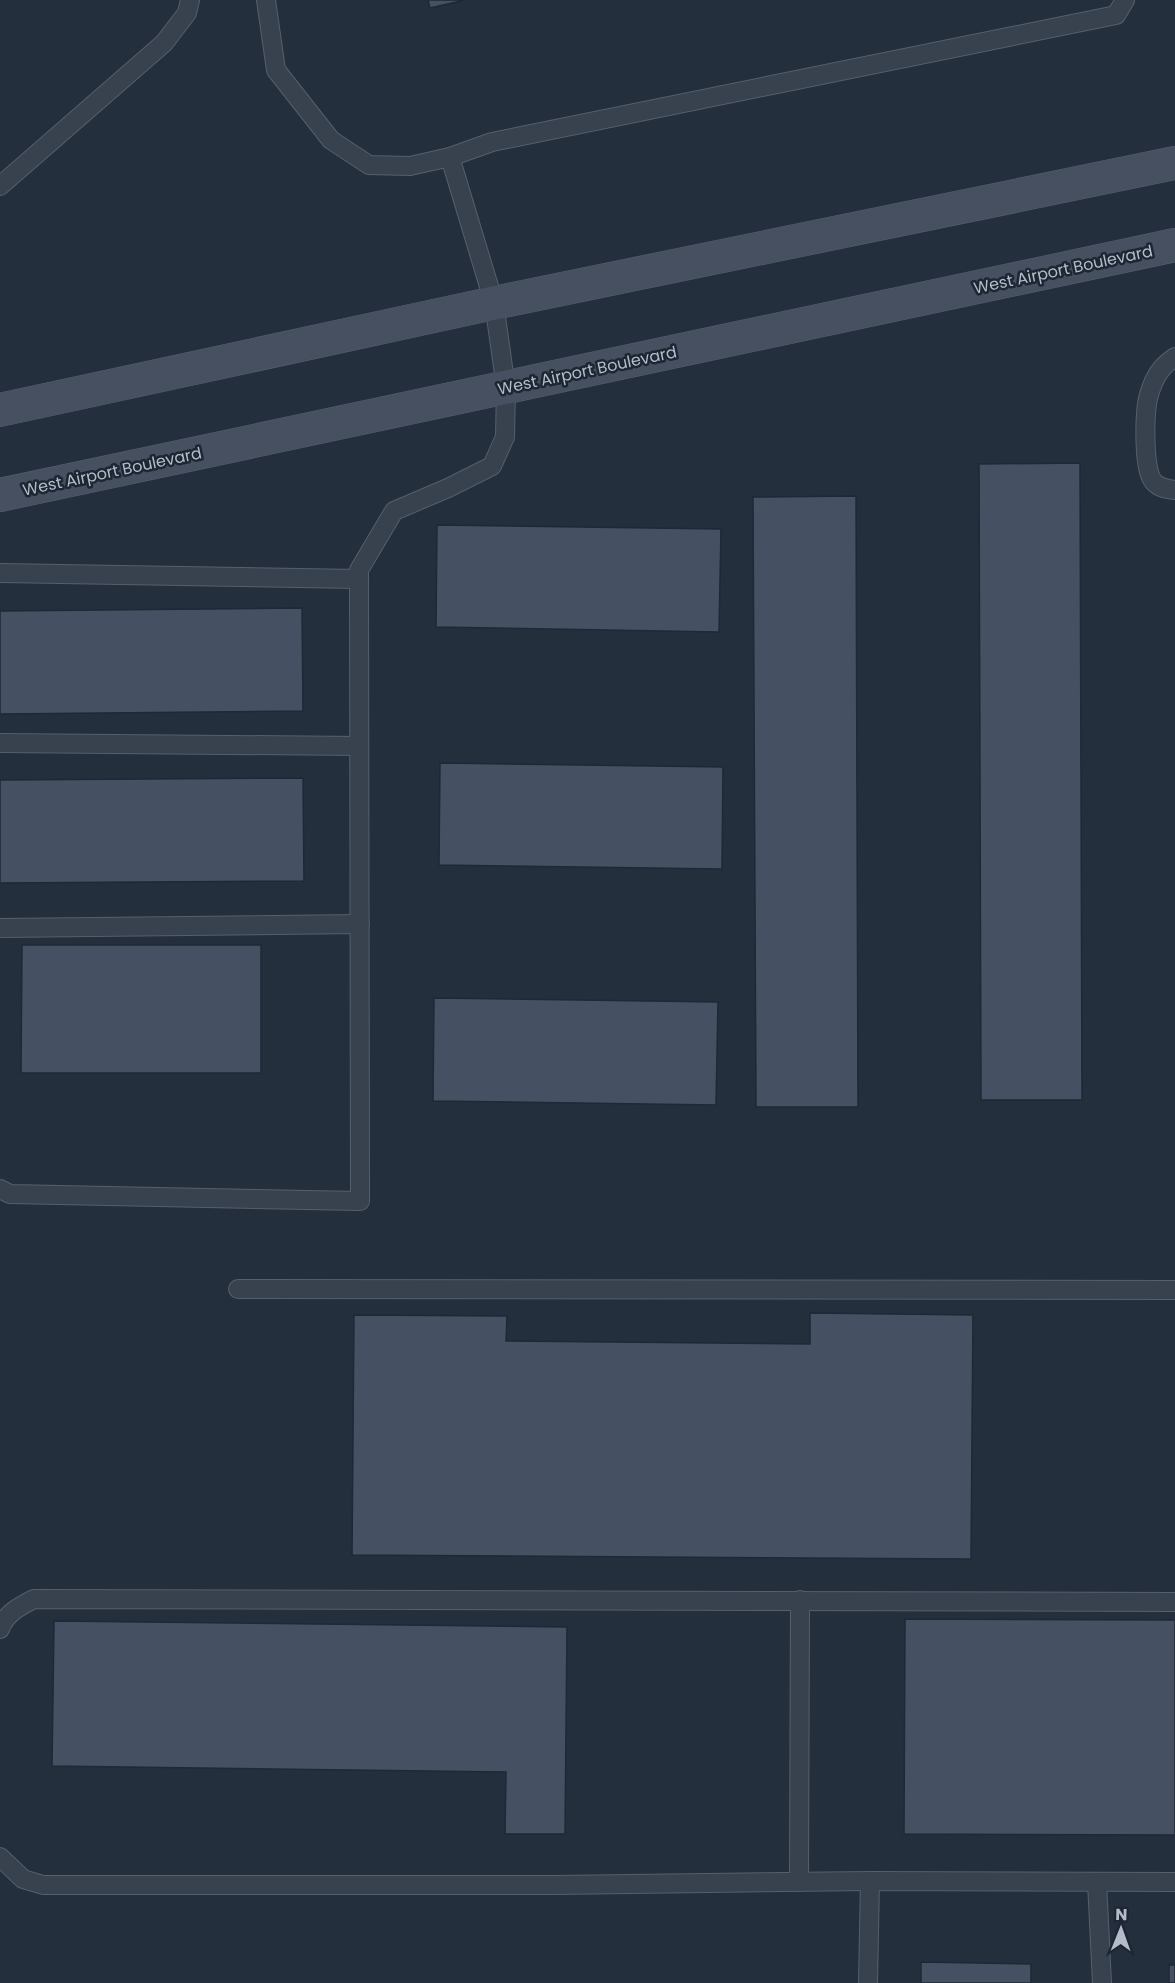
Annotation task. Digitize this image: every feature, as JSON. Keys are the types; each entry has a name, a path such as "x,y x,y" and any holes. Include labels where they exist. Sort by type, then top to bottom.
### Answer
{"main road":[{"path":"0,410 494,303 1175,163"},
{"name":"West Airport Boulevard","path":"0,495 1175,245"}],"lane":[{"path":"0,186 164,43 188,13 190,0"},
{"path":"266,0 276,70 332,140 369,165 410,166 450,157 492,142 1116,15 1125,0"},
{"path":"0,1189 10,1194 360,1201 359,570 394,511 492,466 505,437 506,387 494,303 450,157"},
{"path":"1175,357 1163,366 1155,379 1147,404 1147,469 1152,481 1162,488 1175,490"},
{"path":"0,573 359,579"},
{"path":"0,743 359,746"},
{"path":"0,928 360,924"},
{"path":"238,1289 1175,1290"},
{"path":"0,1629 15,1609 34,1599 1175,1602"},
{"path":"799,1882 800,1600"},
{"path":"0,1857 23,1879 43,1885 555,1885 870,1881 1175,1882"},
{"path":"868,1983 870,1881"},
{"path":"1097,1881 1102,1983"}],"building":[{"path":"428,0 465,0 430,8"},
{"path":"1080,463 1082,1100 981,1100 979,464"},
{"path":"856,496 858,1107 756,1107 753,497"},
{"path":"437,525 721,529 719,632 436,627"},
{"path":"302,608 303,711 0,714 0,611"},
{"path":"440,763 723,767 722,869 439,865"},
{"path":"303,778 304,881 0,883 0,780"},
{"path":"22,945 261,945 261,1073 21,1073"},
{"path":"434,998 718,1002 716,1105 433,1101"},
{"path":"810,1313 973,1315 971,1559 352,1555 354,1315 507,1316 506,1341 810,1344"},
{"path":"905,1619 1175,1620 1175,1835 904,1834"},
{"path":"54,1621 567,1627 565,1834 505,1834 506,1772 52,1766"},
{"path":"921,1962 1031,1964 1031,1983 921,1983"},
{"path":"1169,1965 1175,1965 1175,1983 1169,1983"}]}
